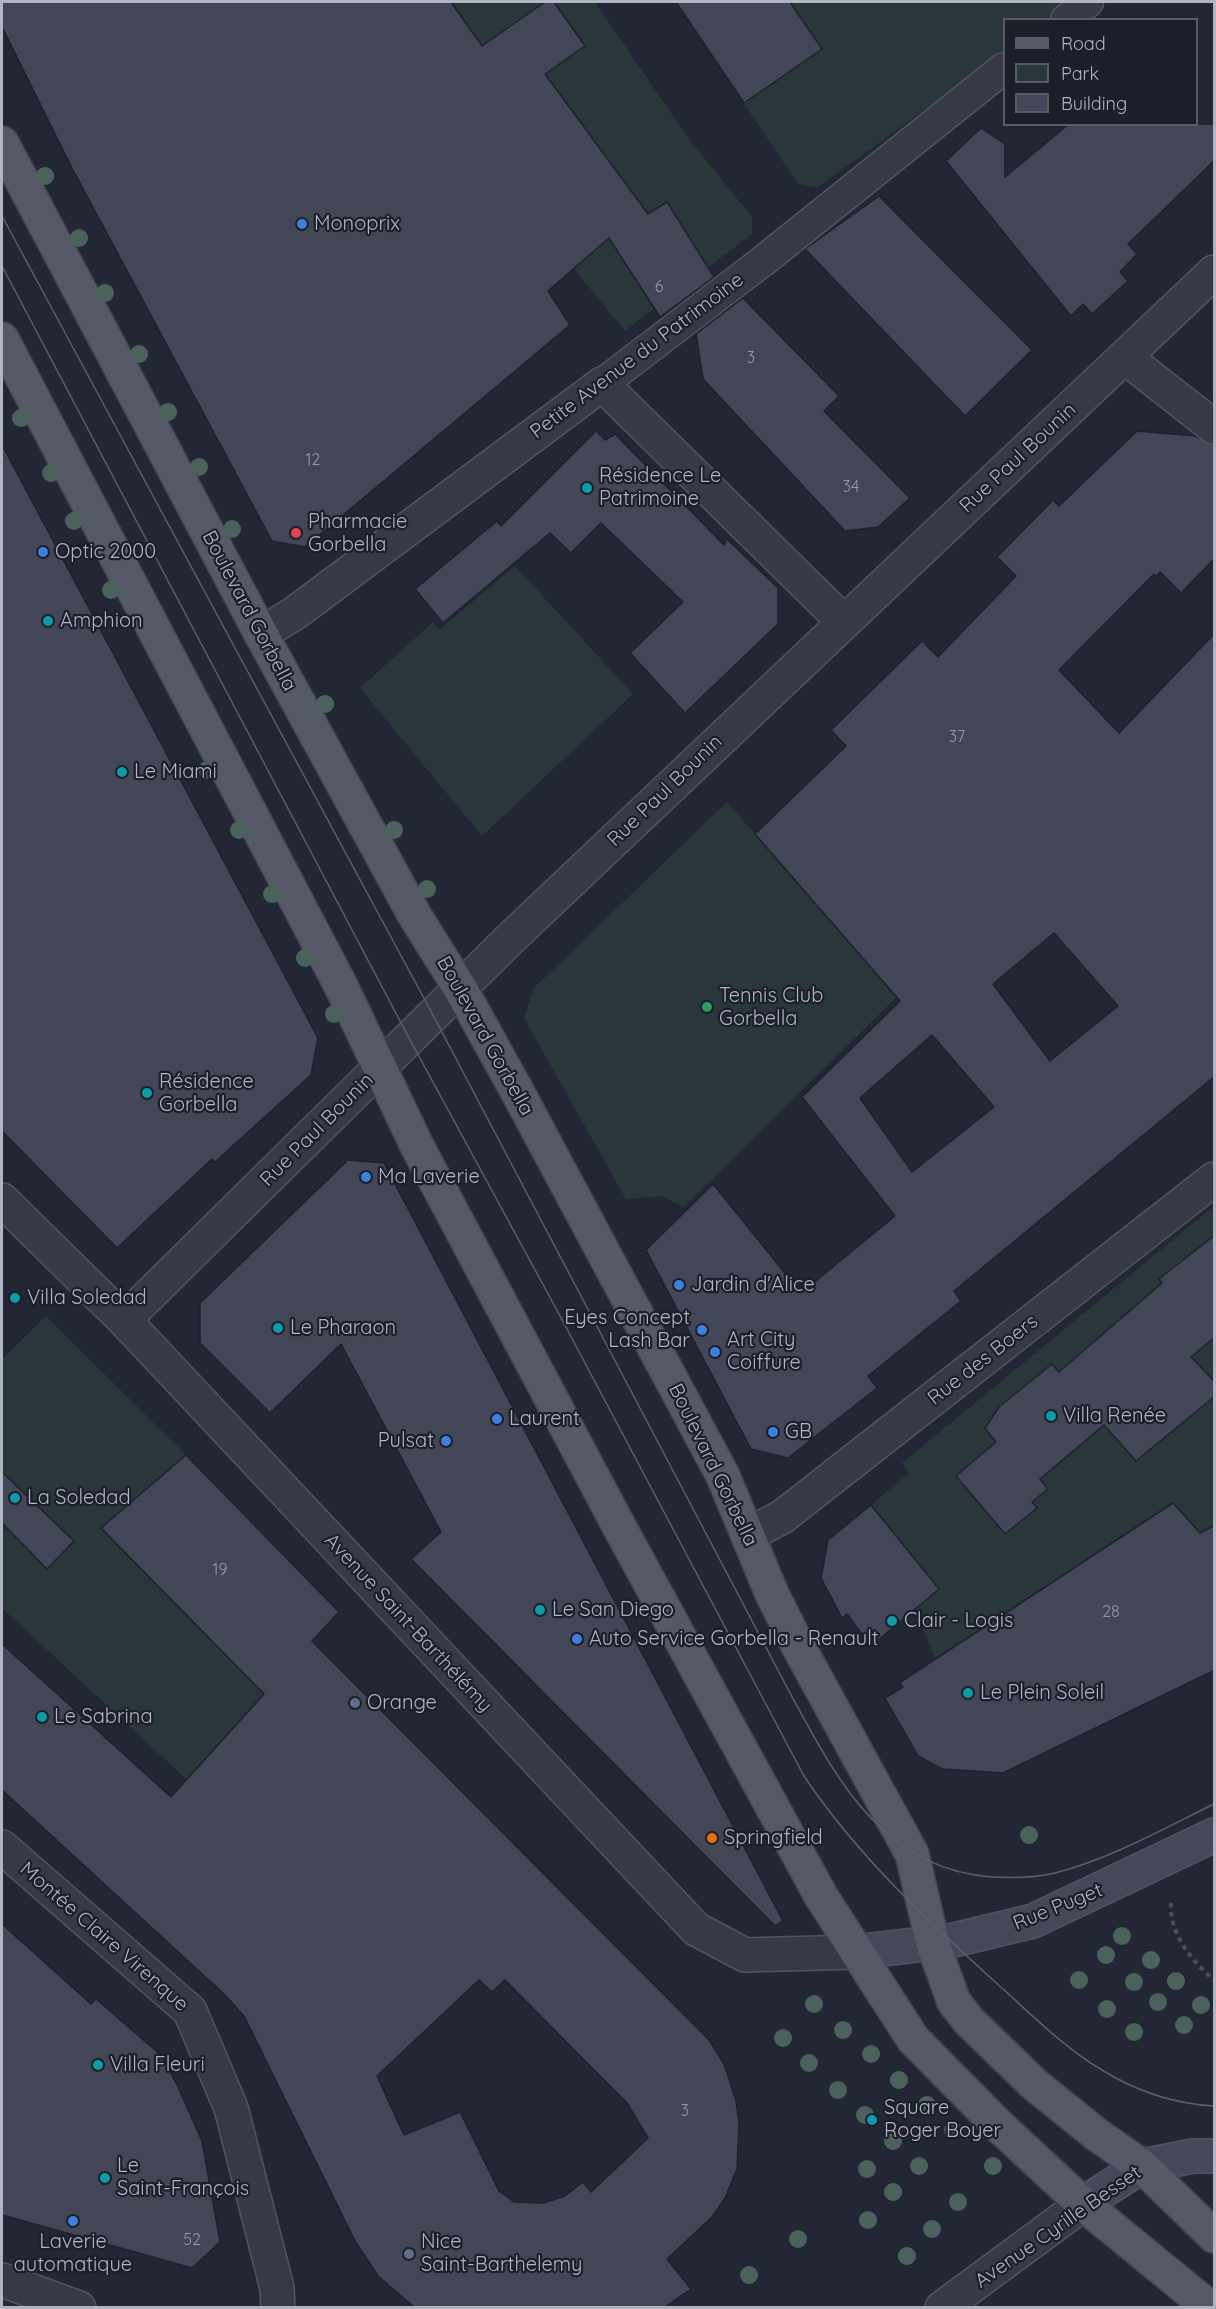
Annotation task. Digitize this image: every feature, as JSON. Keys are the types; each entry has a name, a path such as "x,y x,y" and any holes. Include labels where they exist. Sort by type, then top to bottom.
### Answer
{"main road":[{"name":"Boulevard Gorbella","path":"2,143 261,634 415,916 460,988 717,1466 772,1594 797,1644 912,1854 933,1944 954,2002 969,2021 1034,2084 1096,2134 1142,2166 1215,2236"},
{"path":"2,339 380,1067 417,1146 627,1540 821,1896 913,2039 996,2124 1083,2204 1210,2307"},
{"name":"Rue Puget","path":"856,1952 933,1944 1033,1922 1215,1835"},
{"name":"Avenue Cyrille Besset","path":"1083,2204 1142,2166 1193,2156 1215,2156"}],"street":[{"name":"Rue Paul Bounin","path":"124,1320 460,988 843,621 1215,272"},
{"path":"1126,357 1215,427"},
{"path":"602,384 843,621"},
{"name":"Petite Avenue du Patrimoine","path":"261,634 295,613 602,384"},
{"name":"Rue des Boers","path":"748,1535 782,1517 1215,1179"},
{"name":"Avenue Saint-Barthélémy","path":"2,1200 124,1320 696,1929 745,1955 856,1952"},
{"name":"Montée Claire Virenque","path":"2,1847 190,2011 231,2108 277,2288 278,2307"},
{"name":"Avenue Cyrille Besset","path":"942,2307 1032,2244 1083,2204"},
{"path":"2,2280 74,2307"}],"lane":[{"path":"1068,18 1088,2"},
{"name":"Petite Avenue du Patrimoine","path":"602,384 763,261 1003,70"}],"path":[{"path":"1175,1854 1170,1920 1194,1963 1215,1980"}],"green space":[{"path":"288,2 595,2 688,138 752,217 752,234 625,331 542,230 364,121"},
{"path":"676,2 1068,2 1046,18 1003,18 1003,53 817,188 798,184"},
{"path":"515,566 633,694 482,836 360,688 433,622 439,630"},
{"name":"Tennis Club Gorbella","path":"727,802 897,997 684,1207 661,1196 626,1199 524,1018 534,988"},
{"path":"1214,1206 1214,1571 1173,1503 938,1665 871,1505 909,1473 902,1463"},
{"path":"46,1316 186,1455 101,1528 264,1694 187,1780 2,1608 2,1359"}],"building":[{"name":"Monoprix","path":"2,2 451,2 482,46 545,2 554,2 585,46 545,74 648,214 667,202 714,277 660,317 609,238 548,291 570,325 305,547 272,541 73,170 2,27"},
{"path":"676,2 790,2 822,49 744,103"},
{"path":"1215,124 1215,160 1128,244 1137,254 1120,272 1128,281 1092,314 1083,304 1071,316 946,161 981,128 1005,144 1005,177 1067,126"},
{"path":"879,196 1032,350 965,416 805,249"},
{"path":"743,298 839,396 824,411 910,498 878,527 845,531 703,379 696,334"},
{"path":"596,431 605,440 615,434 724,545 727,539 778,588 778,624 685,713 630,653 683,602 601,523 571,553 550,533 443,623 415,589 497,521 501,526"},
{"path":"1137,431 1195,436 1215,445 1215,558 1181,593 1160,572 1156,577 1154,574 1059,670 1119,733 1215,633 1215,1076 954,1291 961,1301 868,1376 877,1388 788,1458 751,1449 646,1250 713,1184 801,1293 895,1216 802,1097 900,1001 755,834 846,746 831,730 922,641 938,657 1016,576 997,557 1053,500 1059,506","holes":["1054,933 1118,1006 1050,1061 993,984","932,1035 994,1107 912,1172 860,1098"]},
{"path":"2,445 318,1038 311,1075 215,1162 212,1159 117,1248 2,1131"},
{"path":"348,1160 384,1163 783,1921 775,1926 411,1559 441,1532 341,1344 270,1413 200,1343 200,1303"},
{"path":"1215,1235 1215,1337 1191,1357 1215,1382 1215,1396 1136,1461 1104,1425 1040,1479 1048,1489 1032,1502 1037,1508 1005,1534 956,1476 996,1442 985,1428 999,1407 1052,1364 1059,1372 1162,1283 1159,1279"},
{"path":"186,1455 339,1612 312,1641 710,2041 724,2064 736,2101 739,2123 737,2169 725,2198 712,2217 667,2259 691,2289 665,2307 414,2307 378,2276 355,2241 244,2016 224,1994 2,1790 2,1644 171,1797 264,1694 101,1528","holes":["479,1980 492,1992 505,1980 627,2103 648,2138 591,2192 583,2182 565,2196 543,2203 514,2202 499,2191 460,2112 404,2135 377,2076"]},
{"name":"La Soledad","path":"2,1472 74,1541 47,1569 2,1523"},
{"path":"1173,1503 1200,1533 1215,1525 1215,1670 1003,1773 942,1769 918,1756 885,1698 903,1687 899,1683"},
{"path":"871,1505 939,1589 871,1646 847,1614 842,1618 821,1578 828,1540"},
{"name":"Le Saint-François","path":"2,1924 91,2004 96,1999 162,2056 202,2141 220,2242 192,2268 2,2215"}],"tram line":[{"path":"2,216 433,1015 807,1725 845,1787 867,1814 892,1838 921,1857 954,1871 992,1877 1040,1876 1076,1867 1136,1843 1214,1804"},
{"path":"2,266 409,1038 559,1314 804,1776 848,1834 897,1888 949,1940 1063,2043 1102,2070 1142,2090 1170,2099 1214,2106"}],"place":[{"name":"Monoprix","path":"302,224"},
{"name":"Résidence Le Patrimoine","path":"587,488"},
{"name":"Pharmacie Gorbella","path":"296,533"},
{"name":"Optic 2000","path":"43,552"},
{"name":"Amphion","path":"48,621"},
{"name":"Le Miami","path":"122,772"},
{"name":"Tennis Club Gorbella","path":"707,1007"},
{"name":"Résidence Gorbella","path":"147,1093"},
{"name":"Ma Laverie","path":"366,1177"},
{"name":"Jardin d'Alice","path":"679,1285"},
{"name":"Villa Soledad","path":"15,1298"},
{"name":"Le Pharaon","path":"278,1328"},
{"name":"Eyes Concept Lash Bar","path":"702,1330"},
{"name":"Art City Coiffure","path":"715,1352"},
{"name":"Villa Renée","path":"1051,1416"},
{"name":"Laurent","path":"497,1419"},
{"name":"GB","path":"773,1432"},
{"name":"Pulsat","path":"446,1441"},
{"name":"La Soledad","path":"15,1498"},
{"name":"Le San Diego","path":"540,1610"},
{"name":"Clair - Logis","path":"892,1621"},
{"name":"Auto Service Gorbella - Renault","path":"577,1639"},
{"name":"Le Plein Soleil","path":"968,1693"},
{"name":"Orange","path":"355,1703"},
{"name":"Le Sabrina","path":"42,1717"},
{"name":"Springfield","path":"712,1838"},
{"name":"Villa Fleuri","path":"98,2065"},
{"name":"Square Roger Boyer","path":"872,2120"},
{"name":"Le Saint-François","path":"105,2178"},
{"name":"Laverie automatique","path":"73,2221"},
{"name":"Nice Saint-Barthelemy","path":"409,2254"}]}
